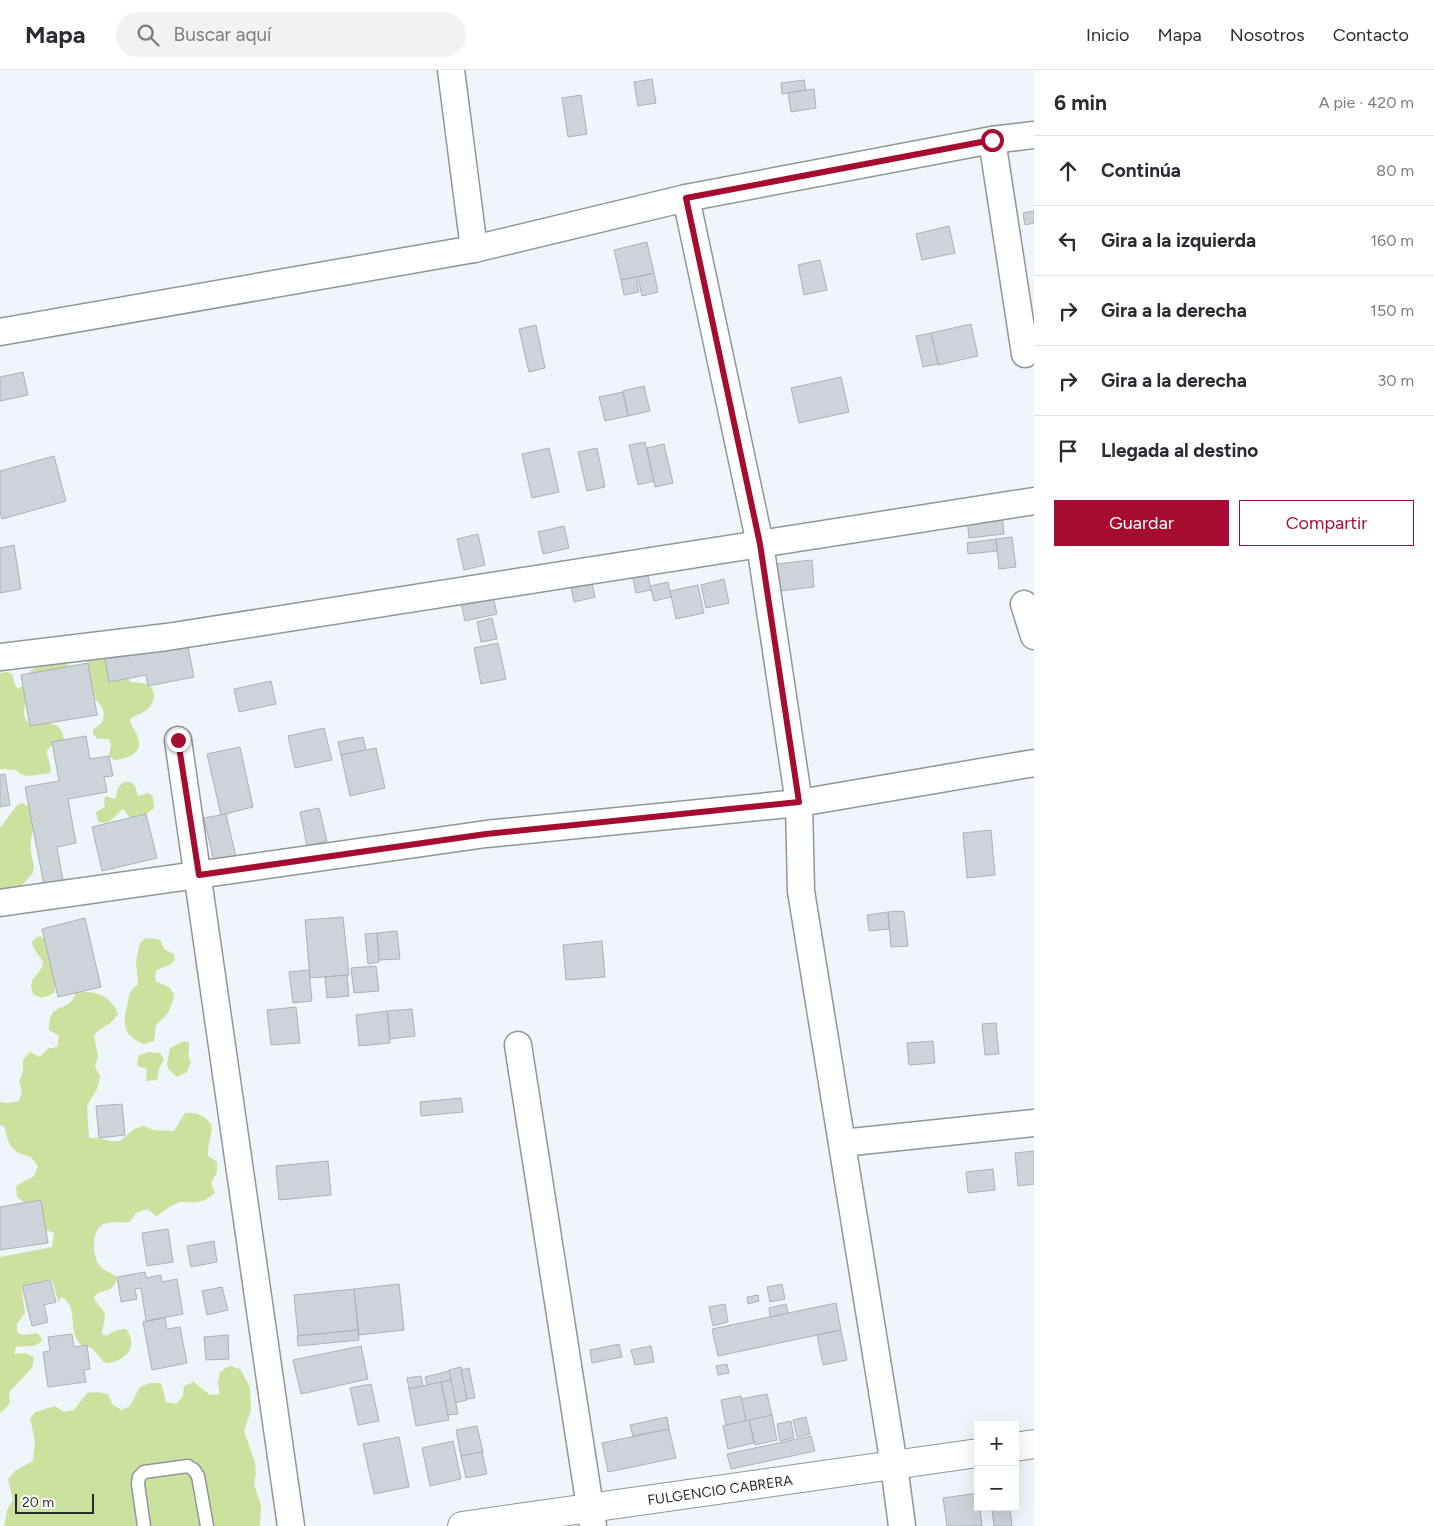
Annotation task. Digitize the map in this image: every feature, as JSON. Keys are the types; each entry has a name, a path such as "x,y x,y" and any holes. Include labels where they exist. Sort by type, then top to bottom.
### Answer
{"main road":[{"path":"1019,1446 1034,1444"},
{"name":"FULGENCIO CABRERA","path":"462,1526 592,1517 894,1465 974,1454"}],"street":[{"path":"451,70 474,249"},
{"path":"0,332 474,249 686,198 992,140 1034,135"},
{"path":"992,140 1026,354"},
{"path":"686,198 760,544 799,802 801,891 894,1465 902,1526"},
{"path":"0,657 167,637 1034,501"},
{"path":"1024,604 1034,636"},
{"path":"178,740 199,875 291,1526"},
{"path":"0,903 486,834 799,802 1034,764"},
{"path":"518,1045 592,1517"},
{"path":"842,1143 1034,1123"}],"lane":[{"path":"144,1526 138,1484 139,1477 144,1472 188,1466 198,1476 207,1526"}],"green space":[{"path":"108,651 108,662 128,677 130,682 144,683 150,686 154,693 150,707 130,719 139,740 137,750 130,756 114,760 109,756 111,745 109,739 98,739 93,735 93,730 102,722 104,713 100,704 86,692 88,663 85,659"},
{"path":"64,659 70,668 26,699 24,711 24,716 28,722 51,724 57,726 61,731 64,740 55,744 47,751 50,773 27,776 16,770 0,769 0,673 7,672 12,674 18,689 22,686 26,676 42,660"},
{"path":"125,782 131,782 135,786 138,796 149,793 153,797 154,808 145,815 130,818 123,809 109,821 98,822 96,812 105,807 105,796 115,799 119,787"},
{"path":"23,803 32,809 34,824 31,840 33,873 22,885 0,896 0,828 17,805"},
{"path":"40,936 45,939 50,953 55,987 55,992 42,997 34,995 31,984 42,967 43,962 33,947 32,942"},
{"path":"144,939 160,940 165,950 174,954 175,960 171,964 157,970 155,976 156,981 170,988 174,998 168,1013 156,1025 154,1041 144,1044 129,1034 126,1028 125,1015 130,992 138,984 136,962 140,943"},
{"path":"76,992 90,992 107,998 118,1014 94,1036 98,1056 95,1067 100,1076 98,1087 87,1106 89,1138 120,1141 134,1129 144,1126 153,1130 174,1131 185,1113 200,1115 212,1125 208,1156 217,1162 217,1172 211,1183 215,1193 202,1201 173,1205 156,1216 147,1209 136,1213 130,1222 108,1223 98,1228 94,1239 95,1257 100,1266 117,1277 113,1287 94,1297 105,1316 102,1334 107,1336 120,1329 126,1329 131,1342 131,1348 128,1353 118,1360 105,1363 95,1351 81,1345 74,1332 70,1306 61,1297 59,1303 51,1279 21,1286 25,1313 17,1324 17,1332 22,1335 38,1333 42,1340 34,1346 16,1347 14,1354 25,1353 34,1357 32,1368 9,1392 10,1403 0,1412 0,1257 52,1247 54,1233 43,1229 26,1204 17,1197 16,1186 34,1176 38,1166 31,1157 19,1153 9,1143 4,1126 0,1125 0,1102 19,1101 22,1091 19,1081 23,1071 23,1060 30,1052 40,1057 47,1049 57,1047 59,1036 49,1030 52,1014 69,1003"},
{"path":"184,1041 189,1043 188,1055 191,1062 187,1072 177,1077 169,1070 167,1064 170,1048"},
{"path":"148,1052 160,1053 164,1059 159,1069 157,1080 146,1081 147,1069 137,1066 139,1055"},
{"path":"229,1366 240,1369 250,1387 251,1410 244,1431 255,1463 254,1485 261,1505 260,1526 4,1526 7,1510 13,1500 8,1479 15,1471 33,1461 35,1440 30,1419 35,1412 55,1406 64,1412 74,1410 87,1393 97,1392 108,1394 112,1404 121,1410 130,1406 140,1387 150,1383 161,1383 166,1402 176,1404 183,1396 184,1386 194,1382 210,1395 220,1394 218,1383 220,1372"}],"building":[{"path":"652,79 656,103 638,106 634,82"},
{"path":"804,80 806,90 782,94 781,83"},
{"path":"814,89 816,108 791,112 788,93"},
{"path":"581,95 587,134 568,137 562,98"},
{"path":"1034,211 1034,223 1025,225 1023,213"},
{"path":"949,226 955,253 922,260 916,234"},
{"path":"647,242 654,273 621,280 614,250"},
{"path":"820,260 827,290 804,295 798,265"},
{"path":"654,273 658,292 642,296 638,277"},
{"path":"636,277 639,292 624,295 621,280"},
{"path":"971,324 978,356 938,365 931,333"},
{"path":"536,325 545,368 529,372 519,329"},
{"path":"931,333 938,364 923,367 916,336"},
{"path":"23,372 28,395 0,401 0,377"},
{"path":"841,377 849,412 799,423 791,388"},
{"path":"644,386 650,411 628,416 623,391"},
{"path":"623,392 628,416 605,421 599,397"},
{"path":"645,442 654,481 638,485 629,445"},
{"path":"664,444 673,483 655,487 647,448"},
{"path":"549,448 559,492 532,498 522,454"},
{"path":"597,448 605,487 587,491 578,452"},
{"path":"54,456 66,501 2,519 0,512 0,471"},
{"path":"1002,515 1004,534 969,538 967,519"},
{"path":"564,526 569,548 543,554 538,532"},
{"path":"478,534 485,565 464,570 457,539"},
{"path":"1012,537 1016,567 999,569 996,539"},
{"path":"996,539 997,551 968,554 967,543"},
{"path":"14,545 21,589 0,593 0,548"},
{"path":"812,560 814,587 771,592 768,565"},
{"path":"647,571 651,590 636,593 632,574"},
{"path":"591,578 595,597 574,602 570,582"},
{"path":"724,579 729,603 706,608 701,585"},
{"path":"668,582 671,597 654,601 650,586"},
{"path":"698,585 704,613 676,619 670,591"},
{"path":"492,592 497,614 465,621 460,599"},
{"path":"492,618 497,639 481,642 477,622"},
{"path":"187,642 194,677 148,686 146,675 109,682 105,659"},
{"path":"498,643 506,679 481,684 474,648"},
{"path":"88,663 97,715 30,726 21,675"},
{"path":"271,681 276,704 239,712 234,689"},
{"path":"324,728 332,760 295,768 288,736"},
{"path":"86,736 90,759 109,756 113,776 104,777 107,792 68,799 76,843 57,847 63,881 44,885 25,787 59,781 52,742"},
{"path":"363,737 366,750 341,755 338,742"},
{"path":"240,747 253,807 221,815 207,754"},
{"path":"376,748 385,788 350,796 341,755"},
{"path":"5,774 10,805 0,807 0,775"},
{"path":"319,808 327,841 307,846 300,812"},
{"path":"146,814 157,858 102,871 92,827"},
{"path":"226,814 236,857 214,862 204,818"},
{"path":"991,830 995,875 967,878 963,833"},
{"path":"904,911 908,946 891,947 888,912"},
{"path":"888,912 889,929 869,931 867,915"},
{"path":"343,917 349,975 310,978 305,920"},
{"path":"85,918 101,987 58,997 42,929"},
{"path":"397,931 400,959 379,960 377,933"},
{"path":"377,933 379,962 368,964 365,934"},
{"path":"602,941 605,977 566,980 563,945"},
{"path":"376,966 379,991 354,993 351,968"},
{"path":"309,970 312,1001 293,1003 289,972"},
{"path":"347,975 349,996 327,998 325,977"},
{"path":"296,1007 300,1043 271,1045 267,1010"},
{"path":"412,1009 415,1036 390,1039 387,1011"},
{"path":"387,1011 390,1043 359,1046 356,1015"},
{"path":"996,1023 999,1054 985,1055 982,1024"},
{"path":"933,1041 935,1063 909,1065 907,1043"},
{"path":"461,1098 463,1112 421,1116 420,1102"},
{"path":"122,1104 125,1135 99,1138 96,1106"},
{"path":"1034,1151 1034,1184 1018,1186 1015,1153"},
{"path":"328,1161 331,1195 279,1200 276,1166"},
{"path":"993,1169 995,1190 968,1193 966,1172"},
{"path":"41,1200 48,1243 0,1250 0,1207"},
{"path":"168,1229 173,1262 147,1266 142,1233"},
{"path":"214,1241 217,1262 191,1267 187,1246"},
{"path":"145,1272 146,1278 161,1275 162,1282 177,1279 183,1314 146,1321 141,1288 135,1289 137,1299 121,1302 117,1277"},
{"path":"50,1280 56,1302 44,1305 48,1322 32,1326 22,1286"},
{"path":"399,1284 404,1330 359,1335 354,1289"},
{"path":"782,1284 785,1299 770,1302 767,1287"},
{"path":"222,1287 228,1310 207,1315 202,1291"},
{"path":"354,1289 358,1330 298,1336 294,1295"},
{"path":"758,1295 759,1301 748,1304 747,1297"},
{"path":"836,1303 841,1330 718,1356 712,1329"},
{"path":"725,1304 728,1322 713,1326 709,1307"},
{"path":"786,1304 788,1313 770,1317 769,1308"},
{"path":"165,1318 167,1329 180,1327 187,1363 152,1370 143,1322"},
{"path":"358,1330 359,1340 298,1346 297,1336"},
{"path":"841,1330 847,1360 823,1365 817,1335"},
{"path":"72,1334 74,1347 87,1345 90,1369 84,1370 86,1382 48,1387 43,1352 50,1351 48,1337"},
{"path":"228,1335 229,1359 206,1360 204,1337"},
{"path":"619,1344 622,1357 592,1363 590,1350"},
{"path":"361,1346 368,1379 301,1394 293,1360"},
{"path":"651,1346 654,1362 635,1365 631,1350"},
{"path":"727,1364 729,1373 718,1375 716,1366"},
{"path":"461,1367 467,1400 455,1403 449,1370"},
{"path":"469,1368 475,1398 467,1399 461,1370"},
{"path":"449,1371 451,1380 427,1385 425,1377"},
{"path":"421,1376 423,1386 409,1389 407,1378"},
{"path":"451,1380 458,1414 448,1415 441,1382"},
{"path":"441,1382 449,1420 416,1426 409,1389"},
{"path":"371,1384 379,1421 358,1425 350,1388"},
{"path":"767,1394 772,1415 746,1421 741,1399"},
{"path":"741,1396 746,1421 726,1425 721,1400"},
{"path":"772,1415 777,1440 755,1445 749,1420"},
{"path":"667,1417 669,1429 633,1436 630,1425"},
{"path":"806,1417 810,1434 797,1437 793,1420"},
{"path":"749,1420 754,1443 728,1449 723,1426"},
{"path":"791,1421 794,1438 780,1441 777,1424"},
{"path":"477,1426 483,1452 461,1456 456,1430"},
{"path":"669,1429 676,1458 608,1472 602,1443"},
{"path":"811,1436 815,1451 731,1469 727,1454"},
{"path":"399,1437 409,1487 374,1494 363,1444"},
{"path":"453,1441 461,1479 430,1486 422,1448"},
{"path":"482,1452 487,1474 466,1478 461,1456"},
{"path":"974,1494 974,1511 980,1511 982,1526 947,1526 943,1498"},
{"path":"992,1511 1010,1511 1012,1526 994,1526"}],"route":[{"path":"178,740 199,875 486,834 799,802 760,544 686,198 992,140"}]}
